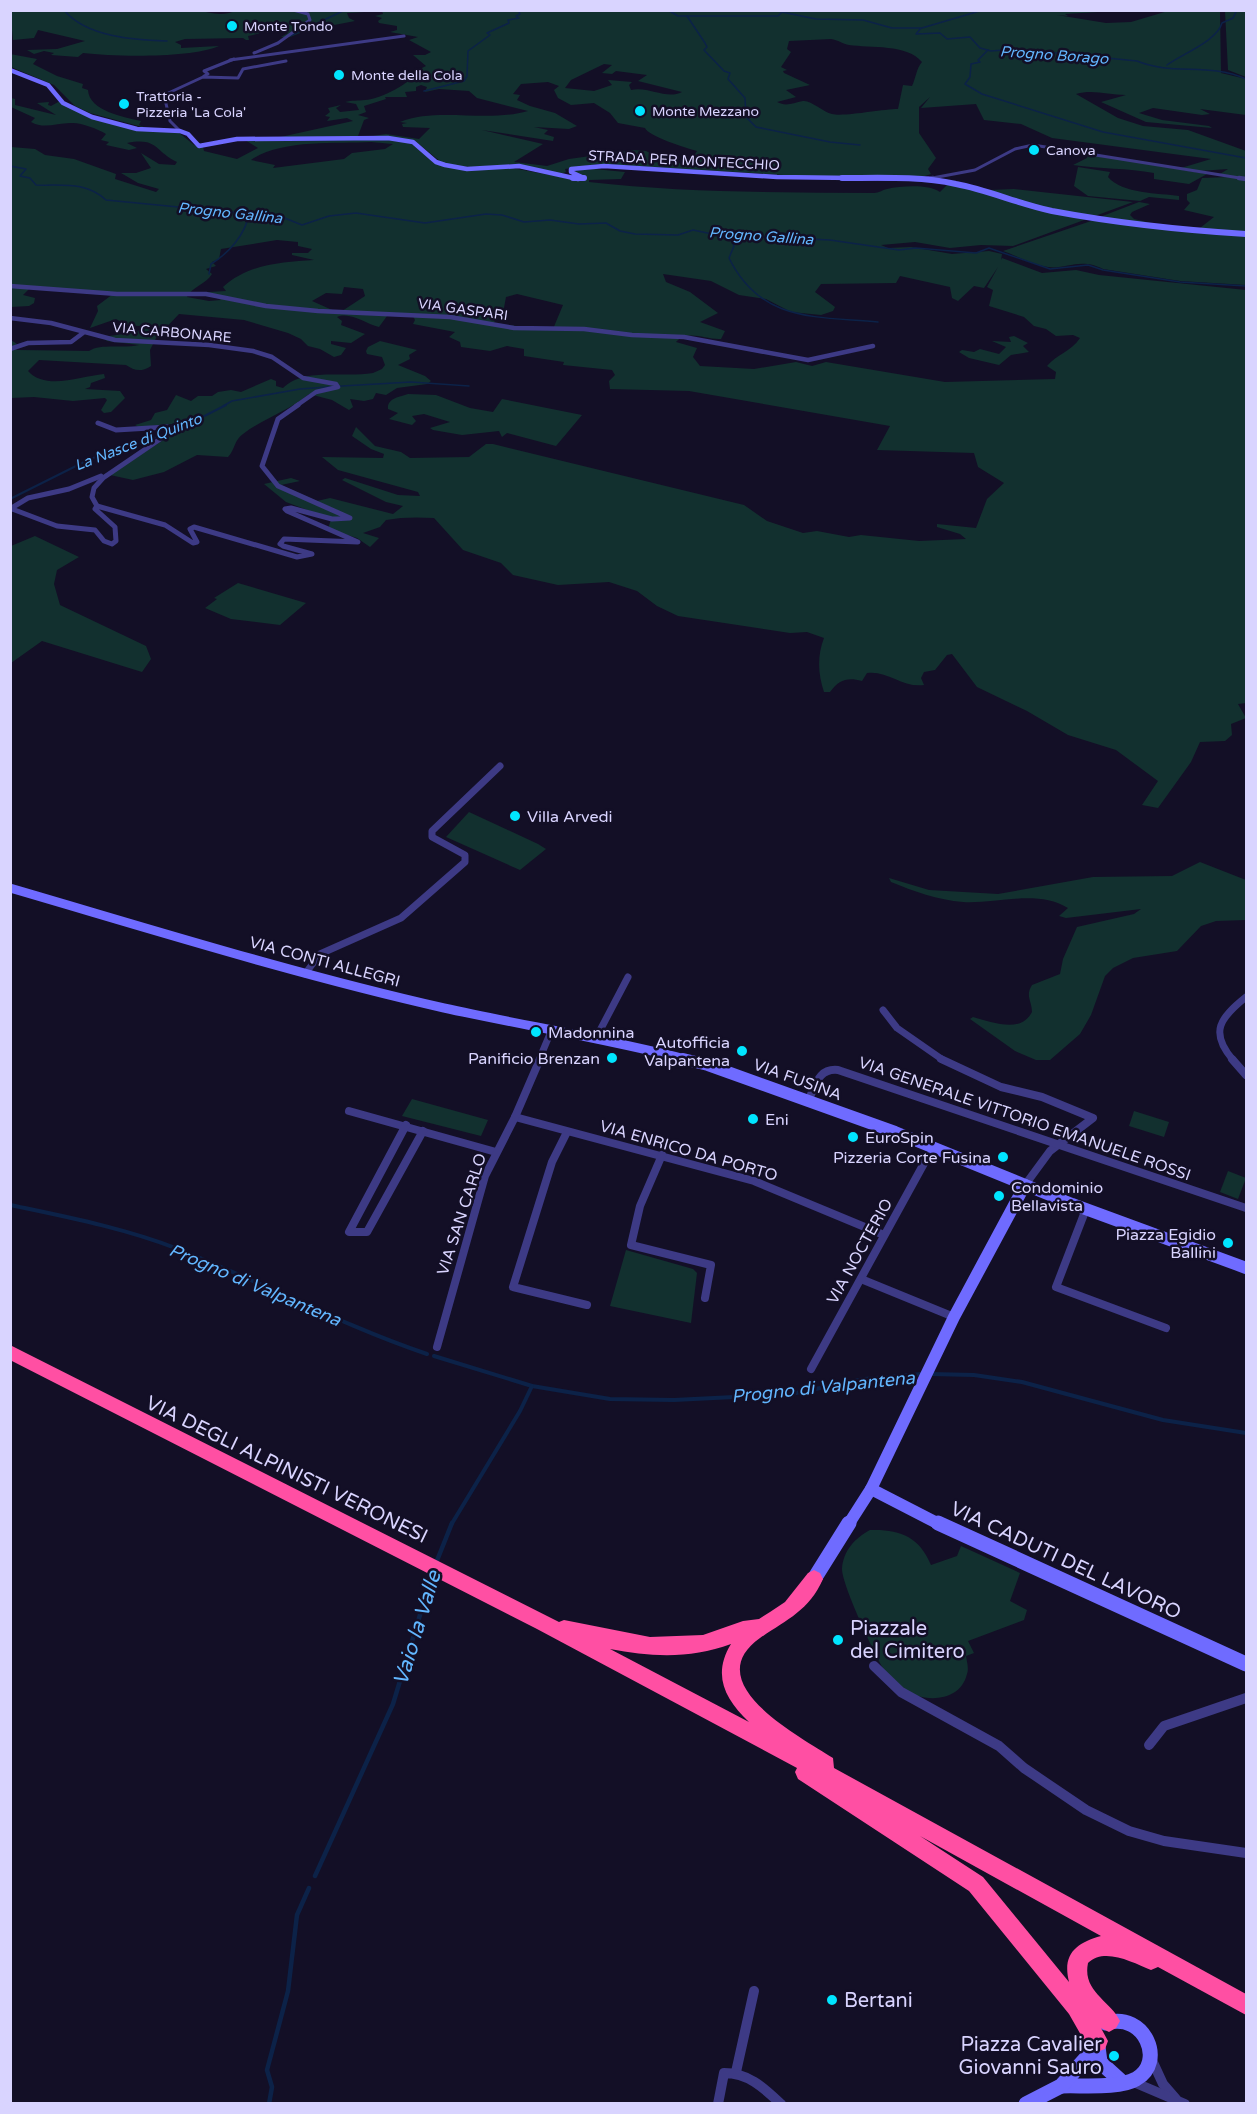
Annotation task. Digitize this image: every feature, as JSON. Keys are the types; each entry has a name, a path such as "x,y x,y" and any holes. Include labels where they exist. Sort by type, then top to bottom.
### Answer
{"highway":[{"name":"VIA DEGLI ALPINISTI VERONESI","path":"10,1352 166,1435 352,1525 545,1624"},
{"path":"814,1579 790,1610 762,1626 741,1643 733,1656 730,1667 736,1697 754,1715 882,1804"},
{"path":"545,1624 622,1642 680,1646 711,1642 762,1626"},
{"path":"545,1624 882,1804 1246,2005"},
{"path":"738,1728 976,1884 1076,2007 1096,2044"},
{"path":"1109,2021 1100,2016 1088,2002 1076,1978 1076,1966 1085,1951 1104,1946 1118,1948 1193,1975"}],"street":[{"path":"180,131 170,121 164,95 208,74 204,71 207,68 278,43 310,20 308,15 293,10"},
{"path":"230,60 404,36"},
{"path":"203,77 238,78 243,69 286,61"},
{"name":"STRADA PER MONTECCHIO","path":"10,70 48,85 63,103 92,117 137,129 180,131 202,146 237,139 404,140 413,142 436,162 445,165 466,169 519,166 578,179 584,178 571,172 571,169 604,166 777,177 927,178 947,181 1020,204 1054,211 1162,229 1246,234"},
{"path":"927,178 975,170 1015,149 1033,145 1246,178"},
{"name":"VIA GASPARI","path":"10,286 117,294 206,294 266,306 318,311 440,316 513,328 584,329 633,336 684,337 808,360 873,346"},
{"name":"VIA CARBONARE","path":"10,318 51,323 115,340 209,345 253,351 272,357 303,378 336,384 338,387 316,392 278,419 261,466 272,481 286,491 350,518 332,519 291,508 285,509 287,511 315,525 342,532 358,542 284,539 280,544 283,546 312,554 306,556 273,554 245,542 210,535 194,527 190,529 197,542 192,543 165,525 97,506"},
{"path":"10,349 28,343 70,342 83,333"},
{"path":"11,509 28,498 69,489 103,477 173,431 167,427 116,430 98,423"},
{"path":"11,509 57,526 95,530 104,541 112,544 116,541 115,526 95,509 97,506 92,497 94,488 103,477"},
{"path":"305,974 320,954 401,918 465,862 465,855 432,837 432,831 500,766"},
{"name":"VIA CONTI ALLEGRI","path":"10,888 305,974 445,1008 552,1029"},
{"path":"596,1038 628,977"},
{"path":"1246,997 1227,1012 1218,1033 1222,1047 1246,1075"},
{"path":"814,1579 871,1490 954,1317 1025,1185 1058,1145 1093,1118 1042,1097 1000,1087 946,1063 897,1028 884,1010"},
{"name":"VIA FUSINA","path":"552,1029 708,1065 809,1099 1086,1209 1246,1268"},
{"name":"VIA SAN CARLO","path":"437,1347 485,1176 515,1117 552,1029"},
{"name":"VIA GENERALE VITTORIO EMANUELE ROSSI","path":"809,1099 822,1074 829,1069 838,1070 1246,1206"},
{"path":"350,1111 496,1152"},
{"name":"VIA ENRICO DA PORTO","path":"515,1117 754,1181 884,1235"},
{"path":"406,1125 349,1228 349,1232 367,1232 423,1131"},
{"path":"567,1132 552,1162 513,1287 588,1305"},
{"name":"VIA NOCTERIO","path":"811,1369 933,1147"},
{"path":"662,1155 640,1206 630,1245 711,1265 705,1298"},
{"path":"1086,1209 1056,1287 1166,1328"},
{"path":"861,1279 954,1317"},
{"name":"VIA CADUTI DEL LAVORO","path":"871,1490 1246,1664"},
{"path":"874,1666 901,1692 999,1746 1024,1768 1086,1810 1129,1831 1164,1841 1220,1847 1246,1853"},
{"path":"1149,1746 1164,1726 1246,1698"},
{"path":"736,2072 754,1991"},
{"path":"1061,2086 1096,2044 1100,2029 1109,2021 1123,2020 1136,2026 1145,2035 1150,2056 1163,2084 1181,2102"},
{"path":"1096,2044 1104,2067 1126,2082 1181,2102"},
{"path":"1026,2103 1061,2086 1126,2082 1143,2074 1150,2056"},
{"path":"718,2103 724,2073 736,2072 756,2082 782,2103"}],"green space":[{"path":"196,10 222,14 238,10 1115,11 1057,15 1106,23 1131,22 1168,11 1220,11 1221,73 1246,79 1246,115 1200,109 1210,114 1202,115 1153,108 1139,113 1162,120 1212,128 1146,122 1101,102 1126,95 1095,92 1076,94 1118,118 1143,126 1188,130 1246,151 1246,178 1220,174 1228,169 1200,171 1181,168 1211,159 1052,138 1021,124 984,120 976,104 921,108 930,97 919,107 919,133 936,158 928,169 931,174 925,176 817,177 599,164 565,169 566,172 560,174 517,164 471,167 451,165 441,162 414,140 373,136 386,134 419,139 430,128 403,127 402,124 407,123 400,122 414,118 446,115 496,116 528,111 477,98 469,91 439,89 425,92 427,87 421,85 416,87 416,91 405,92 407,97 385,97 386,99 364,106 366,112 358,115 369,118 364,120 358,136 276,138 353,121 347,118 327,121 330,117 325,116 330,112 328,108 341,105 336,108 340,112 359,110 356,104 345,102 372,99 387,93 403,85 418,70 426,66 413,55 425,55 431,52 409,40 418,37 390,32 397,30 397,26 379,23 378,21 382,18 375,16 383,14 382,11 347,13 349,18 355,21 308,30 290,37 281,37 288,33 272,30 248,36 249,40 243,38 185,39 175,42 181,45 181,48 219,46 191,53 134,56 83,53 78,57 51,55 54,53 44,51 34,54 27,50 57,49 85,41 38,30 34,38 13,40 10,11","holes":["831,39 849,45 908,52 922,62 912,86 903,85 898,109 838,115 828,113 806,101 787,104 777,102 796,97 786,90 810,85 784,73 783,71 787,70 781,67 791,52 787,49 789,41","604,64 612,65 602,73 612,74 616,71 647,75 638,81 682,92 664,94 638,89 631,90 629,85 632,82 608,80 612,85 594,91 565,88 571,80","548,82 559,86 554,90 558,98 571,105 594,103 610,113 618,123 645,128 660,138 697,151 690,162 699,164 697,166 665,161 646,151 634,150 569,159 547,166 514,162 543,144 482,130 553,141 554,137 544,134 548,130 534,127 569,129 577,126 555,113 517,100 520,95 513,94 521,84"]},
{"path":"1225,11 1246,11 1246,77 1228,70"},
{"path":"10,54 37,59 33,64 57,76 83,84 82,88 88,90 94,103 101,108 141,121 139,125 146,128 90,113 75,106 54,85 11,67"},
{"path":"11,98 15,99 15,105 56,115 37,103 49,102 48,105 51,106 60,101 117,126 177,131 194,145 203,147 204,151 237,159 258,148 245,140 392,139 412,144 434,163 447,167 507,167 577,180 573,171 594,169 625,172 621,179 589,180 589,182 625,186 732,191 877,193 885,189 915,186 940,192 948,184 990,190 1014,189 1133,202 1013,246 981,245 950,248 915,242 881,245 888,248 911,247 952,254 989,251 1002,254 1001,260 1002,258 1042,273 1076,270 1099,275 1246,290 1246,703 1238,704 1246,718 1231,724 1232,735 1225,741 1200,742 1191,762 1158,808 1142,805 1158,781 1116,750 1068,735 1027,711 977,687 952,654 947,655 935,670 924,672 921,678 924,685 909,684 881,674 867,673 862,681 844,680 830,692 824,692 819,665 824,638 807,632 790,633 678,616 657,606 637,591 609,582 558,585 513,575 501,563 463,550 434,518 410,517 386,520 380,527 363,533 379,538 370,547 357,538 328,529 331,519 286,502 264,484 291,478 300,481 281,485 317,501 330,498 393,514 403,506 386,502 342,480 345,478 398,495 420,496 418,492 338,470 322,457 383,458 384,454 371,449 352,436 356,427 375,446 401,452 410,458 469,457 486,444 493,444 744,505 767,521 803,533 817,531 849,537 861,535 919,541 966,539 960,534 937,527 937,524 976,528 987,499 1004,483 978,467 974,453 877,450 890,426 689,391 610,389 609,381 615,375 612,370 563,365 564,362 524,356 524,349 507,346 490,351 461,347 460,342 449,337 455,332 413,324 415,320 412,314 387,316 379,327 353,317 337,317 342,321 341,325 365,334 351,343 331,341 331,344 346,348 341,355 334,357 320,349 308,346 301,339 288,333 244,320 179,314 156,338 150,350 151,366 144,370 126,365 39,360 28,371 35,377 54,381 104,374 105,378 91,383 90,387 85,389 120,391 125,398 111,412 104,413 101,410 107,400 105,398 73,401 34,397 11,398 11,340 17,344 12,348 18,350 89,351 100,347 139,345 107,341 102,337 131,333 150,327 127,325 116,319 90,328 98,311 97,306 113,294 29,289 23,295 35,298 34,303 29,306 11,307 11,147 35,149 45,155 74,159 116,174 115,179 156,192 159,189 138,183 121,173 136,173 151,168 141,153 159,164 175,165 177,162 150,143 127,143 137,148 129,150 106,145 109,142 101,140 106,134 94,128 73,123 46,126 36,124 31,122 35,118 11,107","holes":["325,143 393,144 385,149 352,153 344,159 273,168 275,165 251,160 277,149","277,240 298,242 298,246 312,249 308,253 292,253 292,255 314,260 278,263 243,273 223,287 226,291 209,292 208,294 221,300 209,301 187,297 212,274 206,269 216,266 212,262 219,259 221,249","998,267 987,287 993,290 989,306 1024,317 1034,326 1046,329 1056,336 1073,335 1080,338 1047,366 1056,372 1055,379 945,382 826,362 812,366 796,362 754,369 700,366 693,357 697,348 676,342 686,336 721,339 725,331 700,322 718,313 690,292 666,282 663,274 711,281 739,295 766,299 791,312 821,315 833,311 835,307 815,292 821,284 896,283 900,276 950,287 952,298 958,301 974,286 984,288","344,287 363,289 365,296 339,313 312,301 326,293 342,294","517,294 563,305 553,329 492,324 503,313 506,297"]},
{"path":"1088,154 1207,174 1189,184 1154,179 1154,173 1144,171 1073,165 1087,158"},
{"path":"1078,167 1110,172 1108,177 1114,183 1131,190 1179,196 1179,200 1149,197 1140,201 1088,196 1074,186"},
{"path":"1202,178 1246,179 1246,233 1200,228 1214,217 1184,210 1190,203 1187,200 1187,194 1197,190"},
{"path":"1139,202 1150,204 1132,212 1130,215 1134,219 1168,227 1100,217"},
{"path":"1097,219 1246,235 1246,285 1180,281 1103,269 1087,264 1048,267 1003,251"},
{"path":"1014,336 1028,343 1023,346 1029,352 1011,355 999,365 969,358 959,352 962,350 974,352 980,349 999,354 1006,347 992,341 1011,342 1009,337"},
{"path":"380,341 417,350 409,355 410,359 398,365 425,376 431,381 427,384 397,388 386,395 376,393 373,399 364,401 350,399 353,407 349,410 332,400 309,394 243,434 228,457 197,455 164,472 133,480 110,475 183,427 173,424 139,427 135,425 151,420 155,413 167,410 176,395 191,401 198,396 212,396 218,392 231,390 241,392 271,379 276,381 276,386 283,388 292,382 313,375 373,373 385,365 382,357 367,354 366,351 368,347"},
{"path":"408,394 436,395 470,408 493,412 502,399 582,415 556,446 507,433 502,437 499,431 462,435 433,430 430,428 450,422 424,414 412,416 416,421 412,425 389,419 398,413 388,409 390,402"},
{"path":"35,536 79,557 57,570 54,584 60,605 146,646 151,659 142,672 42,641 11,663 11,546"},
{"path":"238,583 306,603 280,625 231,619 205,608 217,599 214,598"},
{"path":"469,812 546,849 520,870 446,837"},
{"path":"1200,862 1246,880 1246,920 1216,921 1201,926 1177,951 1133,958 1113,968 1105,976 1091,1015 1080,1034 1050,1060 1036,1060 1015,1051 970,1019 973,1017 1005,1025 1021,1023 1032,1012 1029,995 1032,985 1060,974 1063,959 1077,927 1134,914 1141,909 1066,918 1059,916 1068,908 1043,899 954,901 908,889 891,882 889,878 929,890 998,894 1093,877 1172,876"},
{"path":"412,1099 488,1120 481,1136 402,1116"},
{"path":"1134,1111 1169,1122 1164,1137 1129,1126"},
{"path":"1228,1171 1246,1178 1238,1199 1220,1192"},
{"path":"626,1250 693,1269 697,1273 691,1323 610,1306"},
{"path":"870,1530 890,1531 907,1536 920,1547 931,1565 957,1556 961,1546 1020,1573 1010,1601 1027,1610 1024,1620 968,1641 974,1653 966,1656 967,1674 957,1691 940,1698 911,1694 898,1686 881,1665 853,1605 842,1569 845,1556 851,1546"}],"waterway":[{"path":"64,10 85,26 111,35 140,40 167,41"},
{"path":"290,36 345,10"},
{"path":"424,91 464,81 467,76 468,51 490,35 487,33 509,23 508,20 519,18 516,16 520,14 518,10"},
{"name":"Progno Borago","path":"668,10 678,16 687,16"},
{"path":"922,28 983,10"},
{"path":"1167,65 1213,36 1222,23 1233,18 1237,10"},
{"name":"Progno Borago","path":"687,16 778,16 782,12 816,19 863,20 892,28 921,28 916,34 940,33 947,39 970,37 980,48 988,50"},
{"path":"687,16 705,43 707,47 704,50 724,71 730,73 728,79 745,98 746,117 756,127 830,142 860,145"},
{"name":"Progno Borago","path":"988,50 1016,49 1137,61 1164,68 1218,71 1246,79"},
{"path":"988,50 978,60 980,62 971,64 970,77 965,84 982,94 1103,132 1246,158"},
{"name":"Progno Gallina","path":"10,166 26,169 20,176 30,178 36,185 82,187 106,200 282,217 302,225 329,216 356,213 425,223 486,214 502,215 524,222 550,220 579,224 606,223 620,231 635,234 678,235 693,230 717,235 830,240 899,250 916,248 976,253 989,248 1050,269 1088,265 1103,270 1180,282 1246,286"},
{"path":"209,274 211,264 230,249 240,236 249,214"},
{"path":"722,237 731,240 734,246 729,258 742,279 757,295 774,305 812,316 878,322"},
{"name":"La Nasce di Quinto","path":"342,386 411,382 469,386"},
{"name":"La Nasce di Quinto","path":"223,406 232,401 300,389 341,386"},
{"name":"La Nasce di Quinto","path":"175,431 226,405"},
{"name":"La Nasce di Quinto","path":"10,499 90,459 166,434"},
{"name":"Progno di Valpantena","path":"10,1205 95,1224 178,1249 364,1330 427,1354"},
{"name":"Progno di Valpantena","path":"434,1356 532,1386"},
{"name":"Progno di Valpantena","path":"532,1386 610,1399 674,1400 791,1394 864,1379 922,1374"},
{"name":"Progno di Valpantena","path":"931,1374 974,1375 1022,1382 1163,1420 1246,1433"},
{"name":"Vaio la Valle","path":"452,1524 520,1411 532,1386"},
{"name":"Vaio la Valle","path":"436,1563 452,1524"},
{"name":"Vaio la Valle","path":"315,1876 393,1704 433,1572"},
{"name":"Vaio la Valle","path":"269,2104 272,2087 267,2070 288,1991 297,1915 309,1888"}],"place":[{"name":"Monte Tondo","path":"232,26"},
{"name":"Monte della Cola","path":"339,75"},
{"name":"Trattoria - Pizzeria 'La Cola'","path":"124,104"},
{"name":"Monte Mezzano","path":"640,111"},
{"name":"Canova","path":"1034,150"},
{"name":"Villa Arvedi","path":"515,816"},
{"name":"Madonnina","path":"536,1032"},
{"name":"Autofficia Valpantena","path":"742,1051"},
{"name":"Panificio Brenzan","path":"612,1058"},
{"name":"Eni","path":"753,1119"},
{"name":"EuroSpin","path":"853,1137"},
{"name":"Pizzeria Corte Fusina","path":"1003,1157"},
{"name":"Condominio Bellavista","path":"999,1196"},
{"name":"Piazza Egidio Ballini","path":"1228,1243"},
{"name":"Piazzale del Cimitero","path":"838,1640"},
{"name":"Bertani","path":"832,2000"},
{"name":"Piazza Cavalier Giovanni Sauro","path":"1114,2056"}]}
